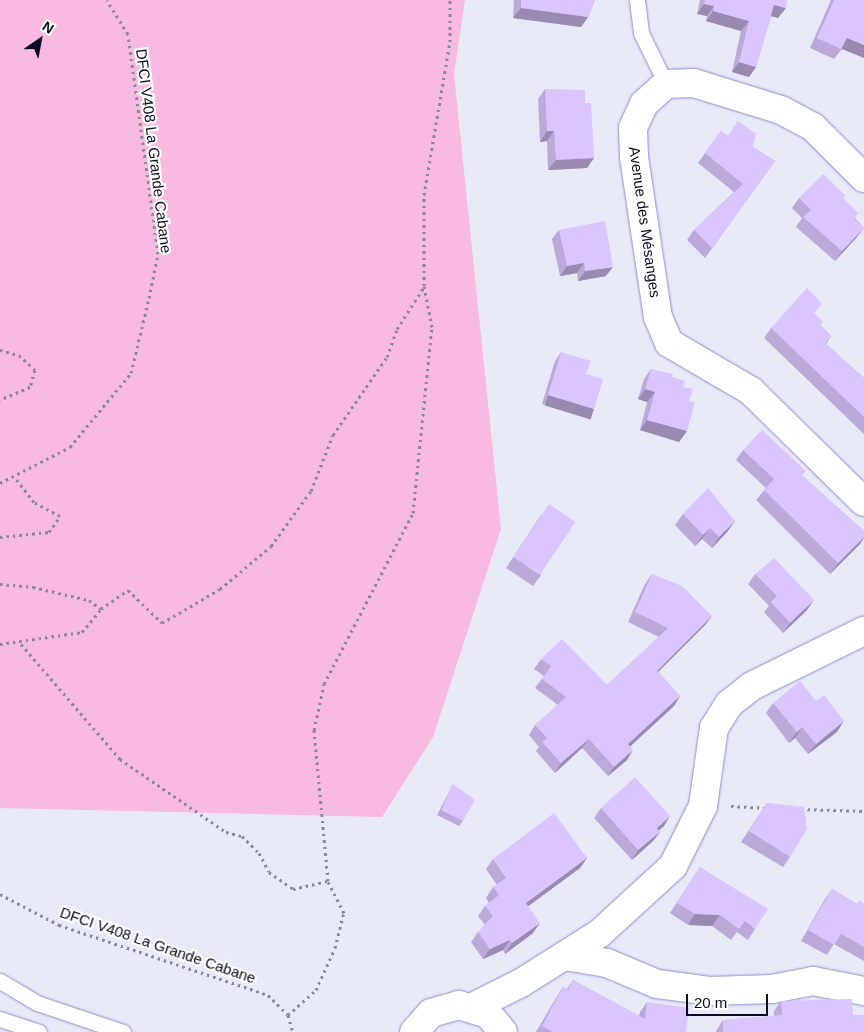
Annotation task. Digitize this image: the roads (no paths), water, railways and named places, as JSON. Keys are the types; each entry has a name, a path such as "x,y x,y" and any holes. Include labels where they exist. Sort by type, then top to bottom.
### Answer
{"street":[{"path":"666,84 694,82 781,110 813,127 864,178"},
{"name":"Avenue des Mésanges","path":"666,84 644,104 633,128 634,157 658,317 669,343 751,391 864,502"},
{"path":"414,1032 431,1013 444,1007 473,1007 521,982 600,934 673,866 703,806 714,728 729,704 752,686 864,631"},
{"path":"565,956 607,963 656,984 710,991 772,989 813,981 864,991"},
{"path":"473,1007 501,1029 521,982"}],"lane":[{"path":"637,0 641,33 666,84"},
{"path":"0,982 37,1003 123,1032"},
{"path":"0,1019 39,1032"}]}
